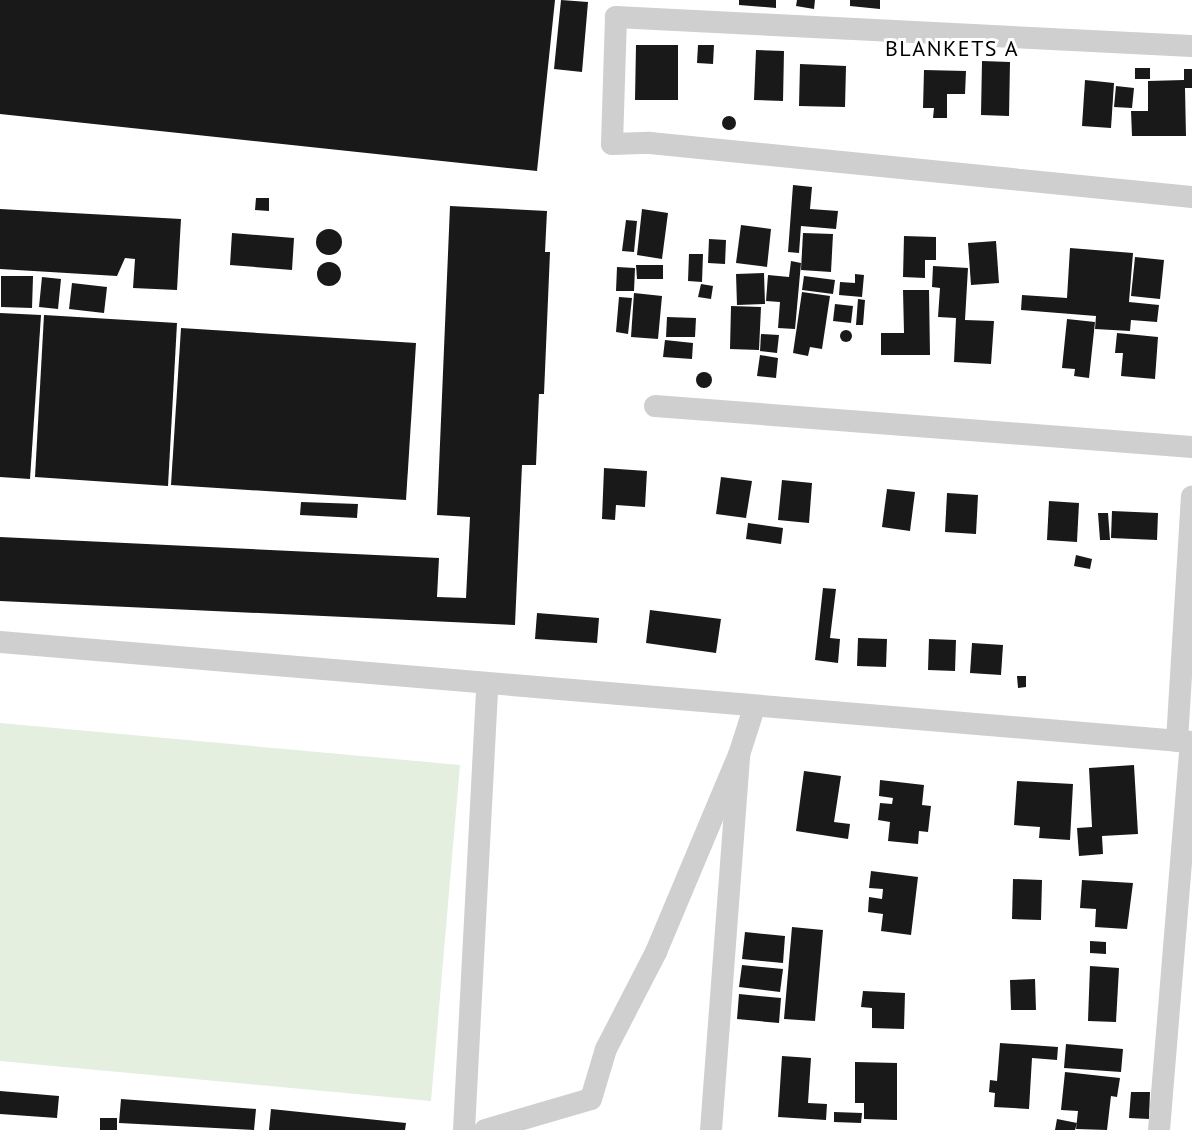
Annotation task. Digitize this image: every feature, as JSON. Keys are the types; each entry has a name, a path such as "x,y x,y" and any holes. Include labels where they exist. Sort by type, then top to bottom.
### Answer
{"street":[{"path":"1192,46 616,17 612,144 650,143 1192,197"},
{"path":"656,406 1192,447"},
{"path":"1159,1130 1187,742 1192,496"},
{"path":"0,642 754,708 978,722 1187,742"},
{"path":"464,1130 487,684"},
{"path":"505,1128 591,1099 606,1049 656,952 740,755 754,708"},
{"path":"711,1130 740,755"}],"green space":[{"path":"0,723 460,765 431,1101 0,1061"}],"building":[{"path":"0,0 555,0 537,171 0,114"},
{"path":"561,0 588,2 582,72 554,69"},
{"path":"739,0 776,0 776,8 739,5"},
{"path":"797,0 815,0 814,9 796,6"},
{"path":"850,0 880,0 880,9 850,6"},
{"path":"636,45 678,45 678,100 635,100"},
{"path":"698,45 714,45 713,64 697,63"},
{"path":"756,50 784,51 783,101 754,100"},
{"path":"982,61 1010,62 1009,116 981,115"},
{"path":"800,64 846,66 845,107 799,106"},
{"path":"1135,68 1150,68 1150,79 1135,79"},
{"path":"1184,69 1192,69 1192,88 1185,88 1186,136 1132,136 1131,111 1148,111 1148,81 1184,80"},
{"path":"924,70 966,71 965,94 947,94 947,118 933,118 934,108 923,108"},
{"path":"1085,80 1114,83 1111,128 1082,126"},
{"path":"1116,86 1134,88 1132,108 1114,107"},
{"path":"726,116 732,116 736,123 732,130 726,130 722,126 722,120"},
{"path":"793,185 812,187 810,209 838,211 836,229 801,226 799,253 788,252"},
{"path":"256,198 269,198 269,211 255,210"},
{"path":"450,206 547,211 545,252 550,252 544,394 539,394 536,465 522,465 515,625 0,601 0,537 439,558 437,597 466,598 470,517 437,515"},
{"path":"0,209 181,219 177,290 133,288 135,259 125,258 117,276 0,269"},
{"path":"642,209 668,213 662,259 637,255"},
{"path":"626,220 637,221 634,252 622,251"},
{"path":"741,225 771,229 767,267 736,263"},
{"path":"329,229 338,233 342,242 338,251 329,255 320,251 316,242 320,233"},
{"path":"232,233 294,238 292,270 230,265"},
{"path":"803,233 833,234 831,272 801,270"},
{"path":"904,236 936,237 936,260 925,260 925,278 903,277"},
{"path":"709,239 726,240 725,264 708,263"},
{"path":"996,241 999,283 971,285 968,243"},
{"path":"1070,248 1133,253 1129,302 1159,305 1157,322 1131,320 1130,331 1095,329 1096,316 1021,310 1022,295 1067,298"},
{"path":"689,254 703,254 702,282 688,281"},
{"path":"1135,257 1164,260 1160,299 1131,296"},
{"path":"791,261 801,263 795,329 778,328 780,302 766,301 768,275 789,277"},
{"path":"329,262 337,266 341,274 337,282 329,286 321,282 317,274 321,266"},
{"path":"636,265 663,265 663,279 637,279"},
{"path":"933,266 968,268 965,320 994,321 991,364 954,362 956,318 938,317 940,288 932,287"},
{"path":"617,267 635,268 634,291 616,291"},
{"path":"764,273 765,304 737,305 736,274"},
{"path":"855,274 864,275 862,297 839,295 840,282 855,283"},
{"path":"1,276 33,276 32,308 1,307"},
{"path":"804,276 835,280 833,294 802,290"},
{"path":"42,277 61,279 58,309 39,307"},
{"path":"72,283 107,287 104,313 69,309"},
{"path":"701,284 713,286 711,299 698,297"},
{"path":"903,290 929,290 930,355 881,355 881,333 904,333"},
{"path":"802,292 830,296 822,349 810,347 808,356 793,353"},
{"path":"634,293 662,296 658,339 631,337"},
{"path":"619,297 632,298 628,334 616,332"},
{"path":"858,299 865,300 863,325 856,325"},
{"path":"835,304 853,306 851,323 833,321"},
{"path":"731,306 761,307 759,350 730,349"},
{"path":"0,313 41,315 30,479 0,477"},
{"path":"44,315 177,323 168,486 35,477"},
{"path":"667,317 696,318 695,337 666,337"},
{"path":"1067,319 1095,322 1089,378 1074,376 1075,369 1062,368"},
{"path":"181,328 416,343 406,500 171,485"},
{"path":"848,330 852,336 848,342 844,342 840,334"},
{"path":"1117,333 1158,337 1155,379 1121,376 1123,353 1115,353"},
{"path":"761,334 779,335 777,353 760,351"},
{"path":"665,340 693,343 692,359 663,357"},
{"path":"760,355 778,358 776,378 757,376"},
{"path":"704,372 710,374 712,380 710,386 704,388 698,386 696,380 698,374"},
{"path":"604,468 647,471 645,507 616,505 615,520 602,519"},
{"path":"721,477 752,481 746,518 716,514"},
{"path":"782,480 812,483 809,523 778,520"},
{"path":"887,489 915,492 910,531 882,527"},
{"path":"947,493 978,495 976,534 945,532"},
{"path":"1049,501 1079,503 1077,542 1047,540"},
{"path":"301,502 358,504 357,518 300,515"},
{"path":"1112,511 1158,513 1157,540 1111,538"},
{"path":"1098,513 1108,513 1110,540 1100,540"},
{"path":"748,523 783,528 781,544 746,539"},
{"path":"1076,555 1092,559 1090,569 1074,566"},
{"path":"823,588 836,589 830,638 840,639 838,663 815,660"},
{"path":"650,610 721,619 716,653 646,643"},
{"path":"537,613 599,618 597,643 535,639"},
{"path":"858,638 887,639 886,667 857,666"},
{"path":"929,639 956,640 955,671 928,670"},
{"path":"972,643 1003,645 1001,675 970,673"},
{"path":"1017,676 1026,676 1026,687 1018,688"},
{"path":"1134,765 1138,834 1102,836 1103,854 1079,856 1077,828 1092,827 1089,768"},
{"path":"804,771 841,776 834,822 850,824 848,839 796,831"},
{"path":"880,780 924,785 922,805 931,806 928,832 919,831 918,844 888,841 890,822 878,820 880,803 892,804 893,798 879,796"},
{"path":"1017,781 1073,784 1070,840 1039,838 1040,827 1014,825"},
{"path":"871,871 918,877 911,935 881,931 883,914 868,912 869,897 882,899 883,889 869,888"},
{"path":"1013,879 1042,880 1041,920 1012,919"},
{"path":"1082,880 1133,883 1127,929 1095,927 1096,909 1080,908"},
{"path":"792,927 823,930 815,1021 784,1019"},
{"path":"745,932 785,936 783,963 742,959"},
{"path":"1090,941 1106,942 1106,954 1090,953"},
{"path":"742,965 783,969 780,992 739,987"},
{"path":"1090,966 1119,968 1116,1022 1088,1021"},
{"path":"1035,979 1036,1010 1011,1010 1010,980"},
{"path":"863,991 905,993 904,1029 872,1028 872,1008 861,1007"},
{"path":"739,994 781,998 779,1023 737,1019"},
{"path":"1000,1043 1058,1047 1057,1060 1032,1058 1029,1109 994,1107 995,1093 989,1092 990,1080 997,1081"},
{"path":"1066,1044 1123,1049 1121,1072 1064,1068"},
{"path":"782,1056 811,1058 808,1103 827,1104 826,1120 778,1117"},
{"path":"855,1062 897,1063 897,1120 864,1119 864,1103 855,1103"},
{"path":"1065,1072 1120,1078 1117,1097 1111,1096 1107,1130 1076,1129 1078,1111 1061,1110"},
{"path":"0,1091 59,1096 57,1118 0,1114"},
{"path":"1131,1092 1150,1092 1149,1119 1129,1118"},
{"path":"121,1099 256,1109 254,1130 119,1123"},
{"path":"271,1109 406,1123 405,1130 269,1130"},
{"path":"834,1112 862,1113 861,1123 834,1122"},
{"path":"100,1118 117,1118 117,1130 100,1130"},
{"path":"1057,1119 1077,1123 1075,1130 1055,1130"}],"district":[{"name":"BLANKETS A","path":"952,49"}]}
